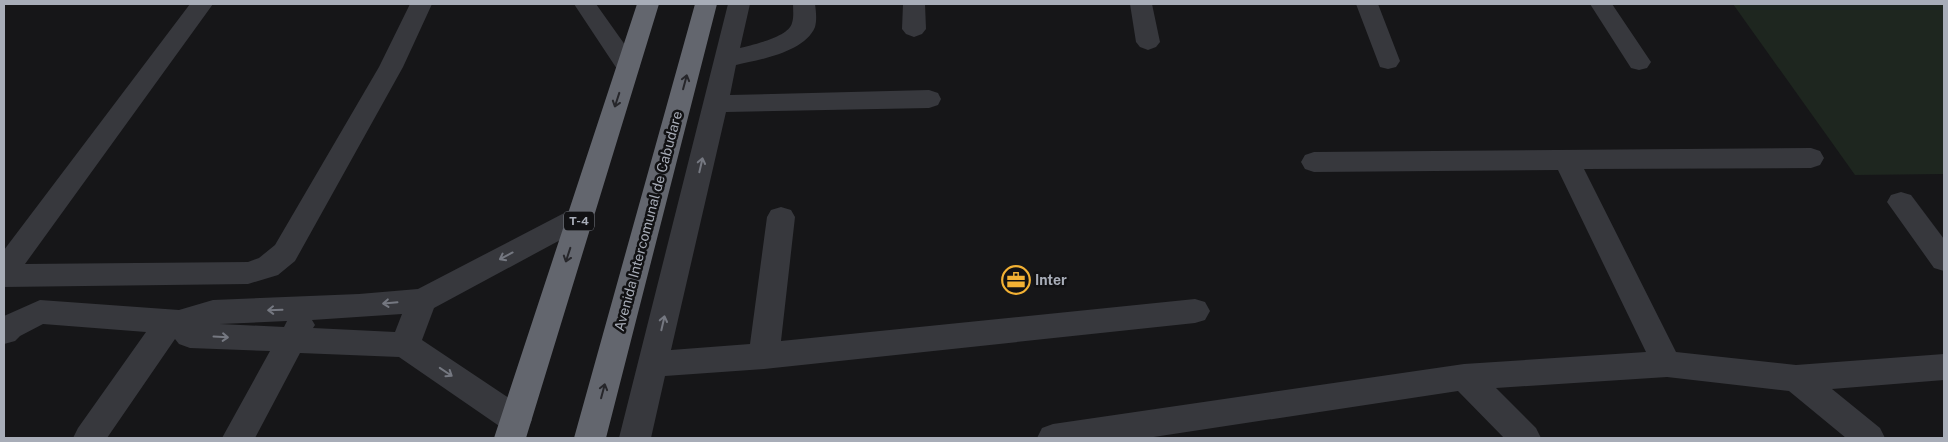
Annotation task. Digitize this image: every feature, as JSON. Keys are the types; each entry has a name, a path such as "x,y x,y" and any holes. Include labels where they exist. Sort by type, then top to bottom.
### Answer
{"highway":[{"name":"T-4","path":"513,429 648,4"},
{"name":"Avenida Intercomunal de Cabudare","path":"590,438 706,4"}],"street":[{"path":"4,271 202,4"},
{"path":"4,276 248,272 268,267 285,253 390,67 421,4"},
{"path":"585,4 628,66"},
{"path":"635,438 739,4"},
{"path":"725,60 794,38 803,27 804,4"},
{"path":"914,4 914,29"},
{"path":"1141,4 1148,42"},
{"path":"1367,4 1388,61"},
{"path":"1601,4 1639,62"},
{"path":"715,104 929,99"},
{"path":"1314,162 1811,158"},
{"path":"1566,160 1667,364"},
{"path":"1900,202 1944,260"},
{"path":"4,332 9,327 40,312 175,321 213,312 422,300 580,217"},
{"path":"764,356 781,217"},
{"path":"405,344 422,300"},
{"path":"238,438 308,308"},
{"path":"654,364 764,356 1195,311"},
{"path":"175,321 190,335 405,344 513,429"},
{"path":"89,438 175,321"},
{"path":"1053,438 1464,377 1667,364 1796,378 1944,366"},
{"path":"1464,377 1525,438"},
{"path":"1796,378 1869,438"}],"shaded area":[{"path":"1733,4 1944,4 1944,174 1855,175"}],"place":[{"name":"Inter","path":"1016,280"}]}
